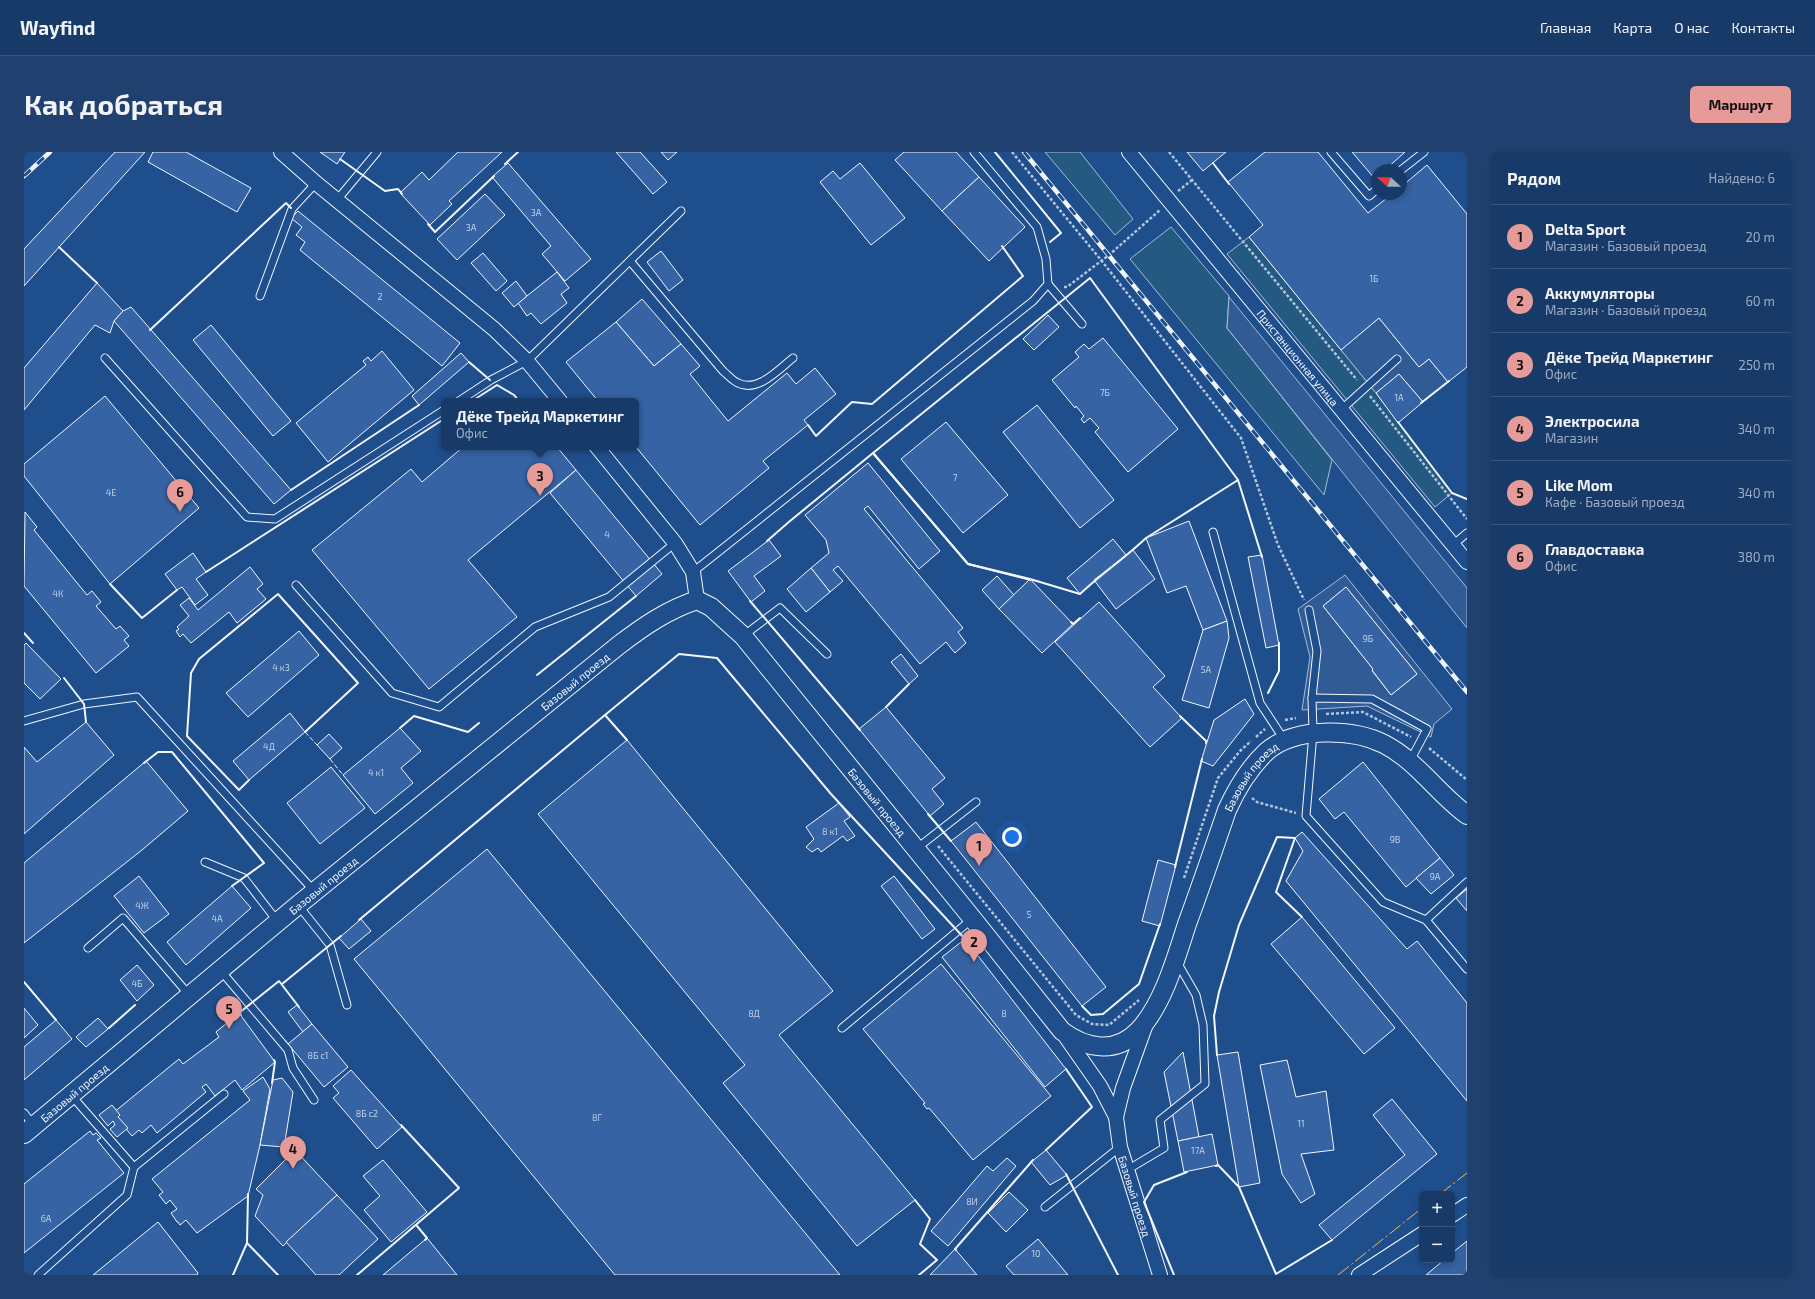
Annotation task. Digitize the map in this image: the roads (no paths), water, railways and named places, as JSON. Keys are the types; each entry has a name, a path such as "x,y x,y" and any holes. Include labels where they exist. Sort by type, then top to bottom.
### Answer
{"street":[{"path":"281,152 316,183 494,329 527,361 558,398"},
{"name":"Пристанционная улица","path":"1129,152 1467,562"},
{"path":"599,450 675,543 693,572 697,600"},
{"name":"Базовый проезд","path":"27,1124 71,1095 298,905 619,645 640,629 676,607 697,600 711,606 743,636 1062,1031 1100,1086 1116,1116 1120,1147 1160,1275"},
{"name":"Базовый проезд","path":"1116,1116 1127,1075 1149,1017 1175,959 1227,810 1237,788 1250,769 1267,751 1313,724 1339,732 1362,736 1385,744 1410,762 1467,815"},
{"name":"Базовый проезд","path":"1062,1031 1086,1045 1111,1047 1127,1040 1137,1032 1149,1017"},
{"path":"1455,1213 1466,1207"},
{"path":"1359,1275 1419,1236"}],"lane":[{"path":"337,200 377,152"},
{"path":"974,152 1037,227 1046,259 1048,284 1082,324"},
{"path":"1331,152 1369,196 1371,194"},
{"path":"1407,165 1424,152"},
{"path":"260,296 292,209 316,183"},
{"path":"463,398 491,380 527,361 681,211"},
{"path":"630,260 723,371 738,383 749,386 766,380 793,358"},
{"path":"693,572 1033,301 1048,284"},
{"path":"105,358 248,517 274,519 441,412"},
{"path":"1342,409 1396,359"},
{"path":"1213,532 1260,703 1285,741"},
{"path":"1453,545 1467,533"},
{"path":"296,585 392,693 439,707 535,627 609,596 675,543"},
{"path":"743,636 780,608 827,654"},
{"path":"1309,610 1316,651 1312,698 1313,724 1306,816 1383,902 1426,920 1467,969"},
{"path":"24,720 84,704 137,697 315,892"},
{"path":"1312,698 1372,699 1427,729 1410,762"},
{"path":"916,850 976,802"},
{"path":"205,862 244,878 278,922"},
{"path":"1426,920 1467,882"},
{"path":"298,905 330,945 347,1005"},
{"path":"88,948 124,918 190,996"},
{"path":"842,1028 972,918"},
{"path":"1127,1170 1164,1148 1160,1120 1205,1084 1203,1025 1196,995 1175,959"},
{"path":"221,971 288,1050 293,1068 314,1100"},
{"path":"38,1275 127,1195 134,1167 224,1094"},
{"path":"71,1095 134,1167"},
{"path":"1045,1208 1120,1147"}],"railway":[{"path":"24,176 50,152"},
{"path":"1024,152 1467,692"}],"place":[{"name":"Дёке Трейд Маркетинг","path":"540,496"},
{"name":"Главдоставка","path":"180,512"},
{"name":"Delta Sport","path":"979,866"},
{"name":"Аккумуляторы","path":"974,962"},
{"name":"Like Mom","path":"229,1029"},
{"name":"Электросила","path":"293,1169"}]}
